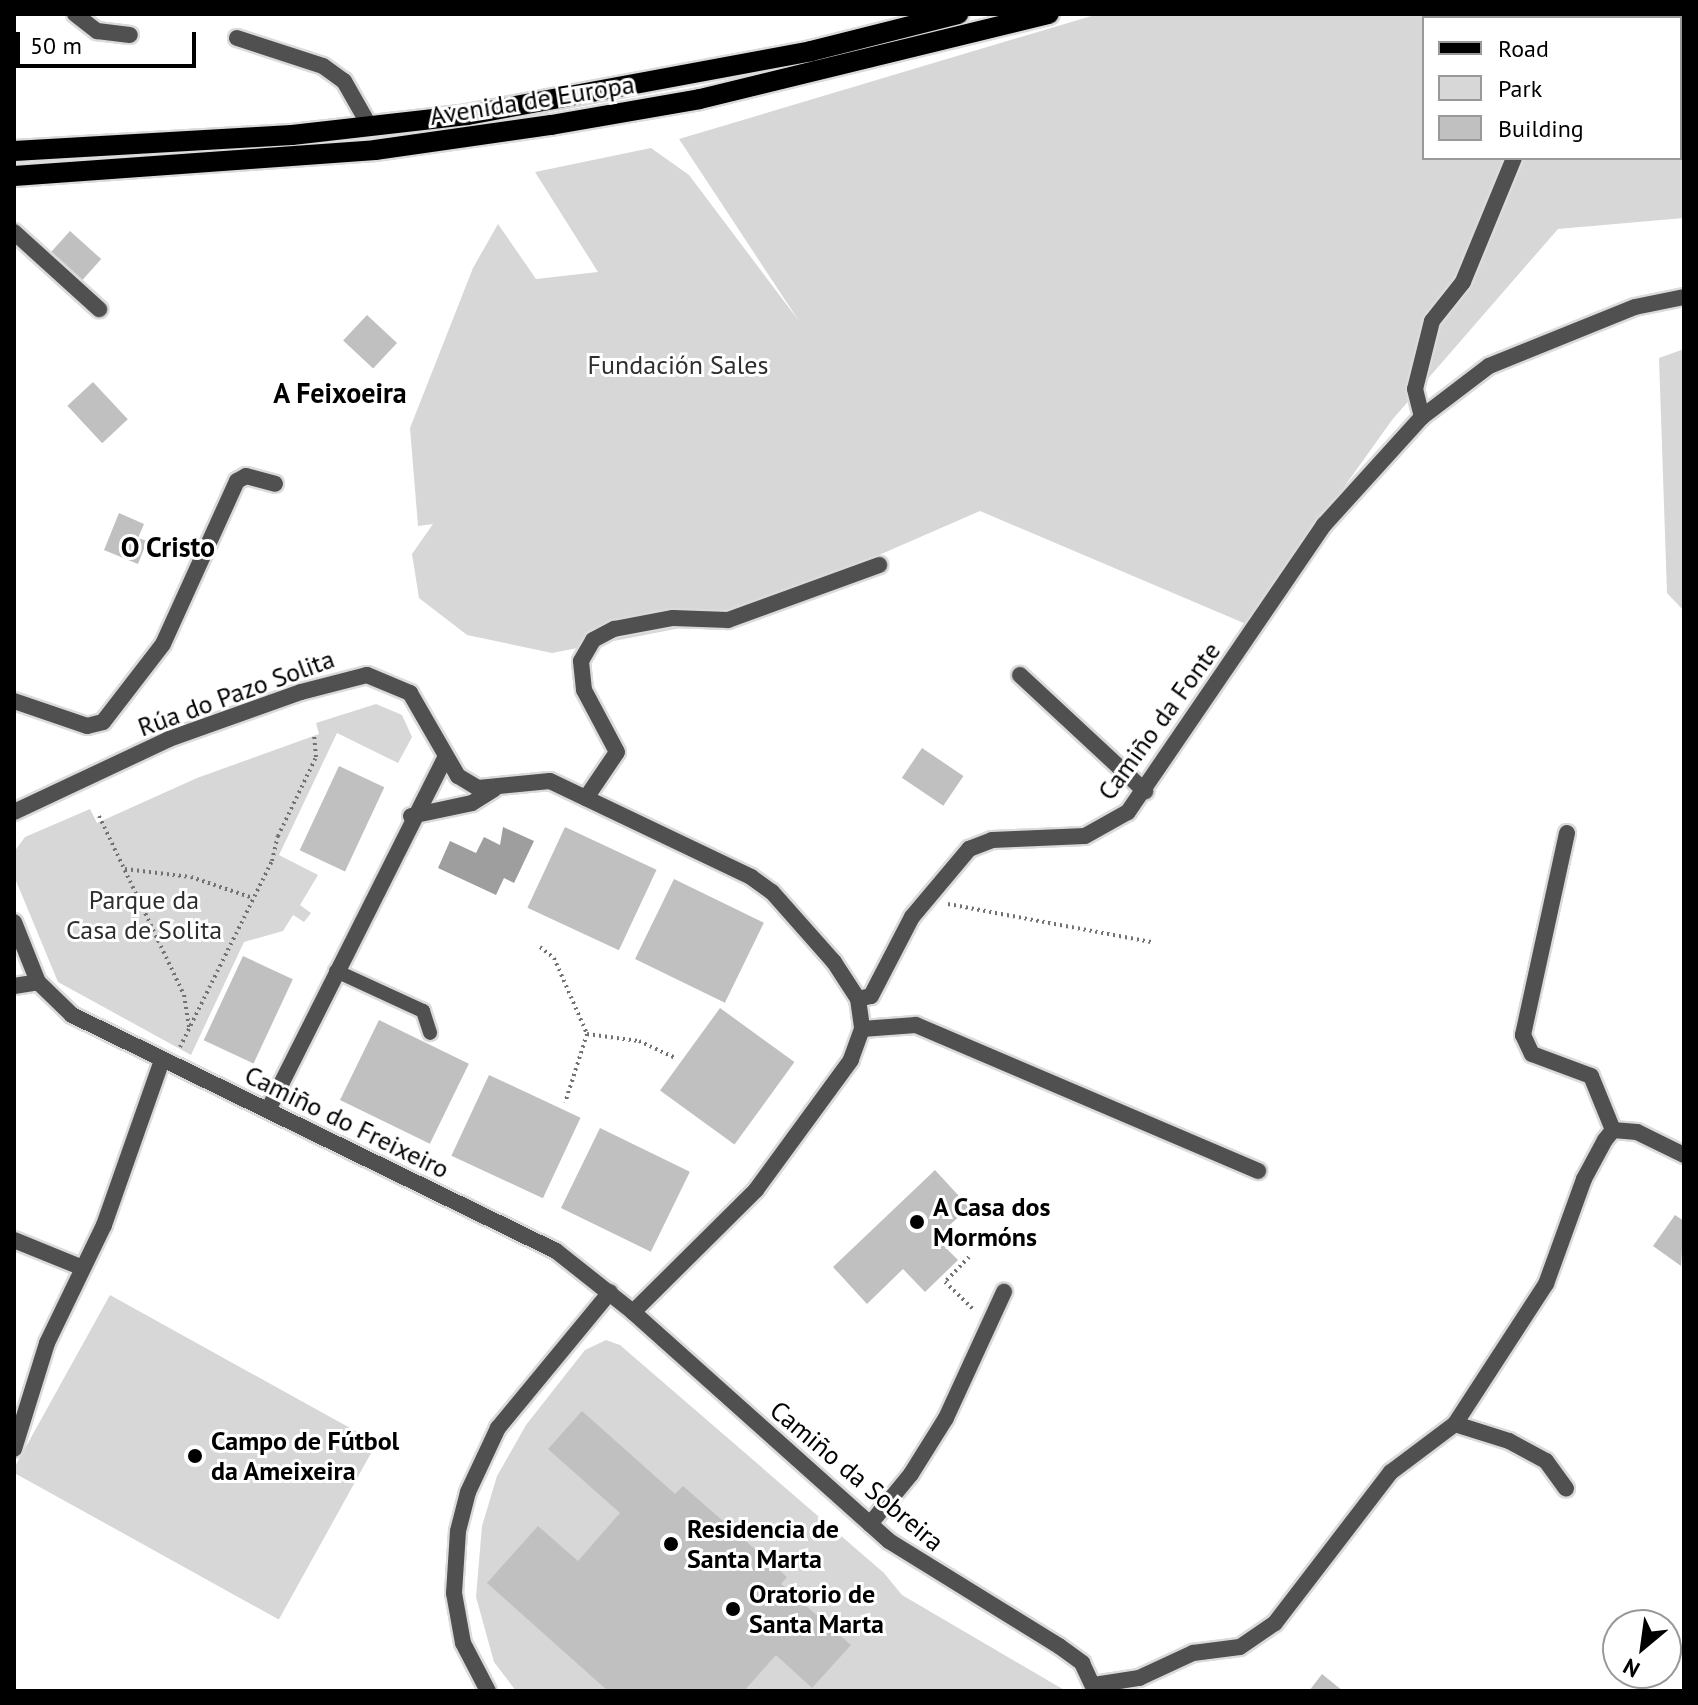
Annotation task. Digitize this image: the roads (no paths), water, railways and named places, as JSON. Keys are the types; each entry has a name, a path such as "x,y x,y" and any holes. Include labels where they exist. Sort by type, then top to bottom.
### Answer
{"main road":[{"name":"Avenida de Europa","path":"14,151 292,135 467,115 682,77 958,14"},
{"name":"Avenida de Europa","path":"14,176 375,150 551,125 700,99 1049,14"}],"street":[{"path":"75,14 97,31 130,35"},
{"path":"237,38 323,66 344,81 369,125"},
{"path":"1422,417 1415,389 1432,321 1463,282 1513,160"},
{"path":"14,232 99,309"},
{"name":"Camiño da Fonte","path":"858,999 871,996 926,899 969,849 992,840 1085,836 1111,825 1145,791 1324,525 1422,417 1489,366 1635,307 1684,297"},
{"path":"14,701 87,726 103,722 163,644 237,481 246,476 275,484"},
{"path":"586,798 617,752 584,690 581,661 593,640 614,629 673,618 728,620 879,565"},
{"path":"1020,675 1145,791"},
{"name":"Rúa do Pazo Solita","path":"14,812 169,739 351,677 382,678 410,693 458,776 494,789"},
{"path":"268,1110 411,816 445,758"},
{"path":"411,816 472,803 494,789 530,780 550,781 751,877 772,892 834,962 858,999 862,1029 851,1060 756,1190 633,1312"},
{"path":"1567,833 1523,1035 1532,1054 1591,1076 1613,1130"},
{"name":"Camiño do Freixeiro","path":"14,922 38,982 72,1015 556,1251 633,1312"},
{"path":"14,986 38,982"},
{"path":"862,1029 916,1025 1258,1171"},
{"path":"14,1449 22,1396 104,1225 162,1060"},
{"path":"1613,1130 1637,1132 1684,1155"},
{"path":"1094,1688 1139,1678 1193,1653 1240,1647 1275,1623 1391,1472 1455,1424 1546,1284 1584,1179 1613,1130"},
{"path":"14,1240 83,1268"},
{"path":"488,1691 463,1643 454,1593 458,1531 468,1492 498,1428 610,1292"},
{"path":"870,1524 911,1474 946,1418 1004,1292"},
{"name":"Camiño da Sobreira","path":"633,1312 870,1524 928,1570 1059,1646 1082,1663 1094,1688"},
{"path":"1455,1424 1509,1441 1546,1461 1566,1489"}],"lane":[{"path":"336,971 423,1011 430,1033"}],"place":[{"name":"A Casa dos Mormóns","path":"917,1222"},
{"name":"Campo de Fútbol da Ameixeira","path":"195,1456"},
{"name":"Residencia de Santa Marta","path":"671,1544"},
{"name":"Oratorio de Santa Marta","path":"733,1609"}],"district":[{"name":"A Feixoeira","path":"340,393"},
{"name":"O Cristo","path":"168,547"}],"park label":[{"name":"Fundación Sales","path":"678,365"},
{"name":"Parque da Casa de Solita","path":"144,915"}]}
